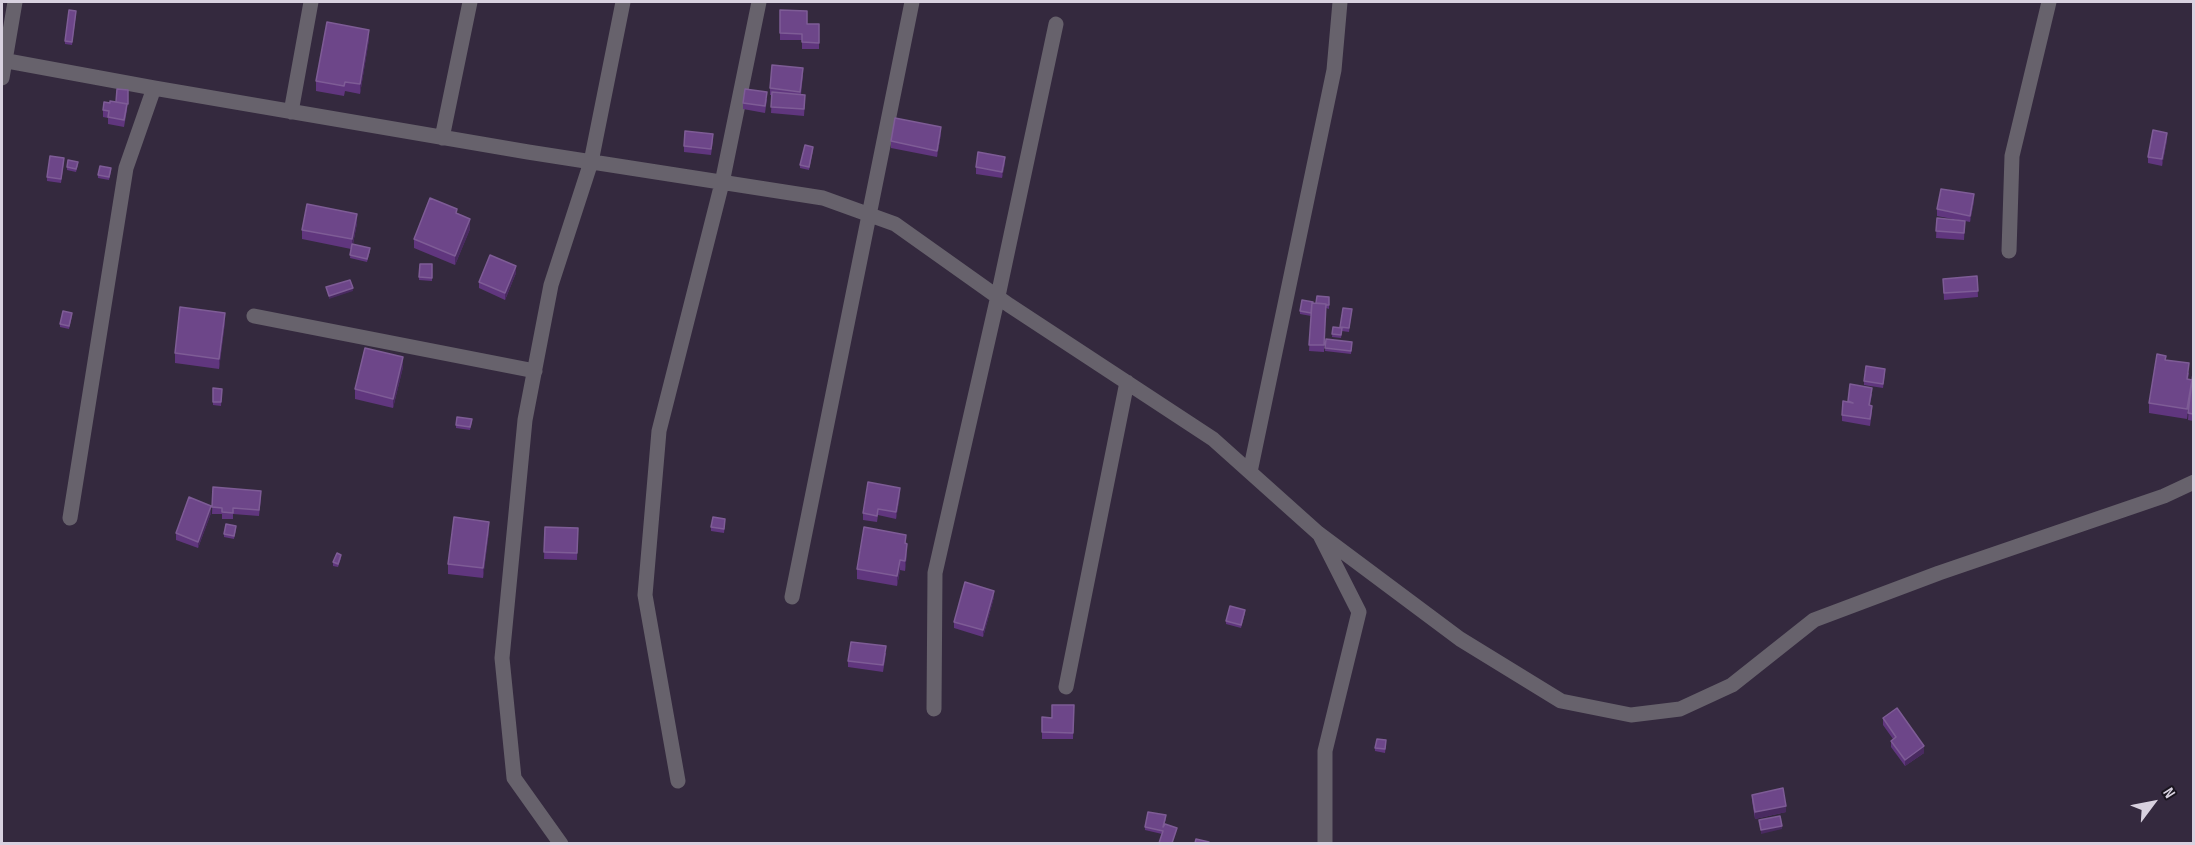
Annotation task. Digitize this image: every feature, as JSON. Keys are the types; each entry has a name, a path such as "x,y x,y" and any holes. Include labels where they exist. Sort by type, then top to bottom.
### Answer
{"street":[{"path":"2,78 3,60 15,2"},
{"path":"291,112 311,2"},
{"path":"442,138 470,2"},
{"path":"561,843 514,778 502,658 525,420 551,285 591,162 623,2"},
{"path":"678,781 645,595 659,431 722,183 759,2"},
{"path":"792,597 912,2"},
{"path":"1250,472 1334,70 1340,2"},
{"path":"2008,251 2012,156 2049,2"},
{"path":"934,709 935,573 998,296 1056,24"},
{"path":"3,60 442,138 823,198 895,224 998,296 1213,439 1318,533 1460,639 1561,701 1630,715 1680,709 1732,685 1814,620 1939,573 2164,496 2193,482"},
{"path":"70,519 126,168 154,88"},
{"path":"254,316 535,370"},
{"path":"1066,687 1127,382"},
{"path":"1318,533 1359,612 1325,751 1325,843"}],"building":[{"path":"69,10 76,11 72,42 65,41"},
{"path":"780,10 807,11 807,24 819,24 819,43 802,42 802,34 780,33"},
{"path":"327,22 369,30 360,84 345,82 344,86 316,81"},
{"path":"772,65 803,68 800,92 770,88"},
{"path":"117,89 128,90 128,104 116,102"},
{"path":"745,89 767,92 765,106 743,103"},
{"path":"772,92 805,95 804,109 771,107"},
{"path":"110,101 127,104 124,120 108,117 109,111 103,110 104,102 110,103"},
{"path":"895,118 941,127 937,151 891,141"},
{"path":"2153,130 2167,133 2162,159 2148,157"},
{"path":"685,131 713,134 711,149 684,146"},
{"path":"805,145 813,147 809,167 800,165"},
{"path":"978,152 1005,157 1002,172 976,167"},
{"path":"50,156 64,158 61,179 47,177"},
{"path":"68,160 78,162 76,169 67,167"},
{"path":"100,166 111,168 109,177 98,175"},
{"path":"1941,189 1974,194 1970,216 1937,209"},
{"path":"430,198 457,209 456,213 470,219 455,256 414,239"},
{"path":"307,204 357,214 352,239 302,230"},
{"path":"1937,218 1965,221 1964,233 1936,231"},
{"path":"352,244 370,248 367,259 350,255"},
{"path":"490,255 516,266 505,293 479,282"},
{"path":"420,264 432,264 432,278 419,277"},
{"path":"1977,276 1978,291 1944,293 1943,279"},
{"path":"350,280 353,288 329,296 326,287"},
{"path":"1317,296 1329,297 1329,305 1316,303"},
{"path":"1302,300 1313,302 1311,313 1300,311"},
{"path":"1312,303 1326,304 1324,345 1309,345"},
{"path":"180,307 225,313 219,359 175,353"},
{"path":"1343,308 1352,309 1349,328 1340,327"},
{"path":"63,311 72,313 69,326 60,324"},
{"path":"1333,327 1342,328 1341,335 1332,334"},
{"path":"1326,339 1352,342 1351,351 1325,348"},
{"path":"365,348 403,357 393,399 355,389"},
{"path":"2157,354 2166,356 2165,360 2189,363 2187,379 2192,380 2187,409 2149,403"},
{"path":"1866,366 1885,369 1883,384 1864,381"},
{"path":"2193,373 2193,414 2188,413"},
{"path":"1850,384 1872,388 1869,405 1872,406 1870,419 1842,415 1843,401 1853,403 1848,401"},
{"path":"213,388 222,389 221,402 213,402"},
{"path":"457,417 472,419 470,427 456,425"},
{"path":"868,482 900,488 896,512 878,509 877,516 863,513"},
{"path":"213,487 261,491 259,510 233,508 233,513 222,512 222,508 212,507"},
{"path":"189,497 211,506 198,542 176,533"},
{"path":"454,517 489,522 483,568 448,564"},
{"path":"713,517 725,519 724,529 711,527"},
{"path":"226,524 236,526 234,536 224,534"},
{"path":"545,527 578,528 577,553 544,552"},
{"path":"864,527 906,535 905,561 900,560 897,576 857,569"},
{"path":"337,553 341,555 338,564 333,562"},
{"path":"965,582 994,591 983,630 954,622"},
{"path":"1230,606 1245,610 1241,625 1226,621"},
{"path":"851,642 886,646 883,665 848,661"},
{"path":"1052,705 1074,705 1073,733 1042,732 1042,717 1052,718"},
{"path":"1897,708 1924,746 1905,760 1891,741 1896,737 1883,718"},
{"path":"1377,739 1386,740 1385,749 1375,748"},
{"path":"1783,788 1786,806 1755,812 1752,795"},
{"path":"1148,812 1166,815 1163,827 1165,824 1177,828 1172,843 1159,843 1163,831 1145,827"},
{"path":"1780,816 1782,826 1761,830 1759,820"},
{"path":"1196,839 1209,842 1195,843"}]}
